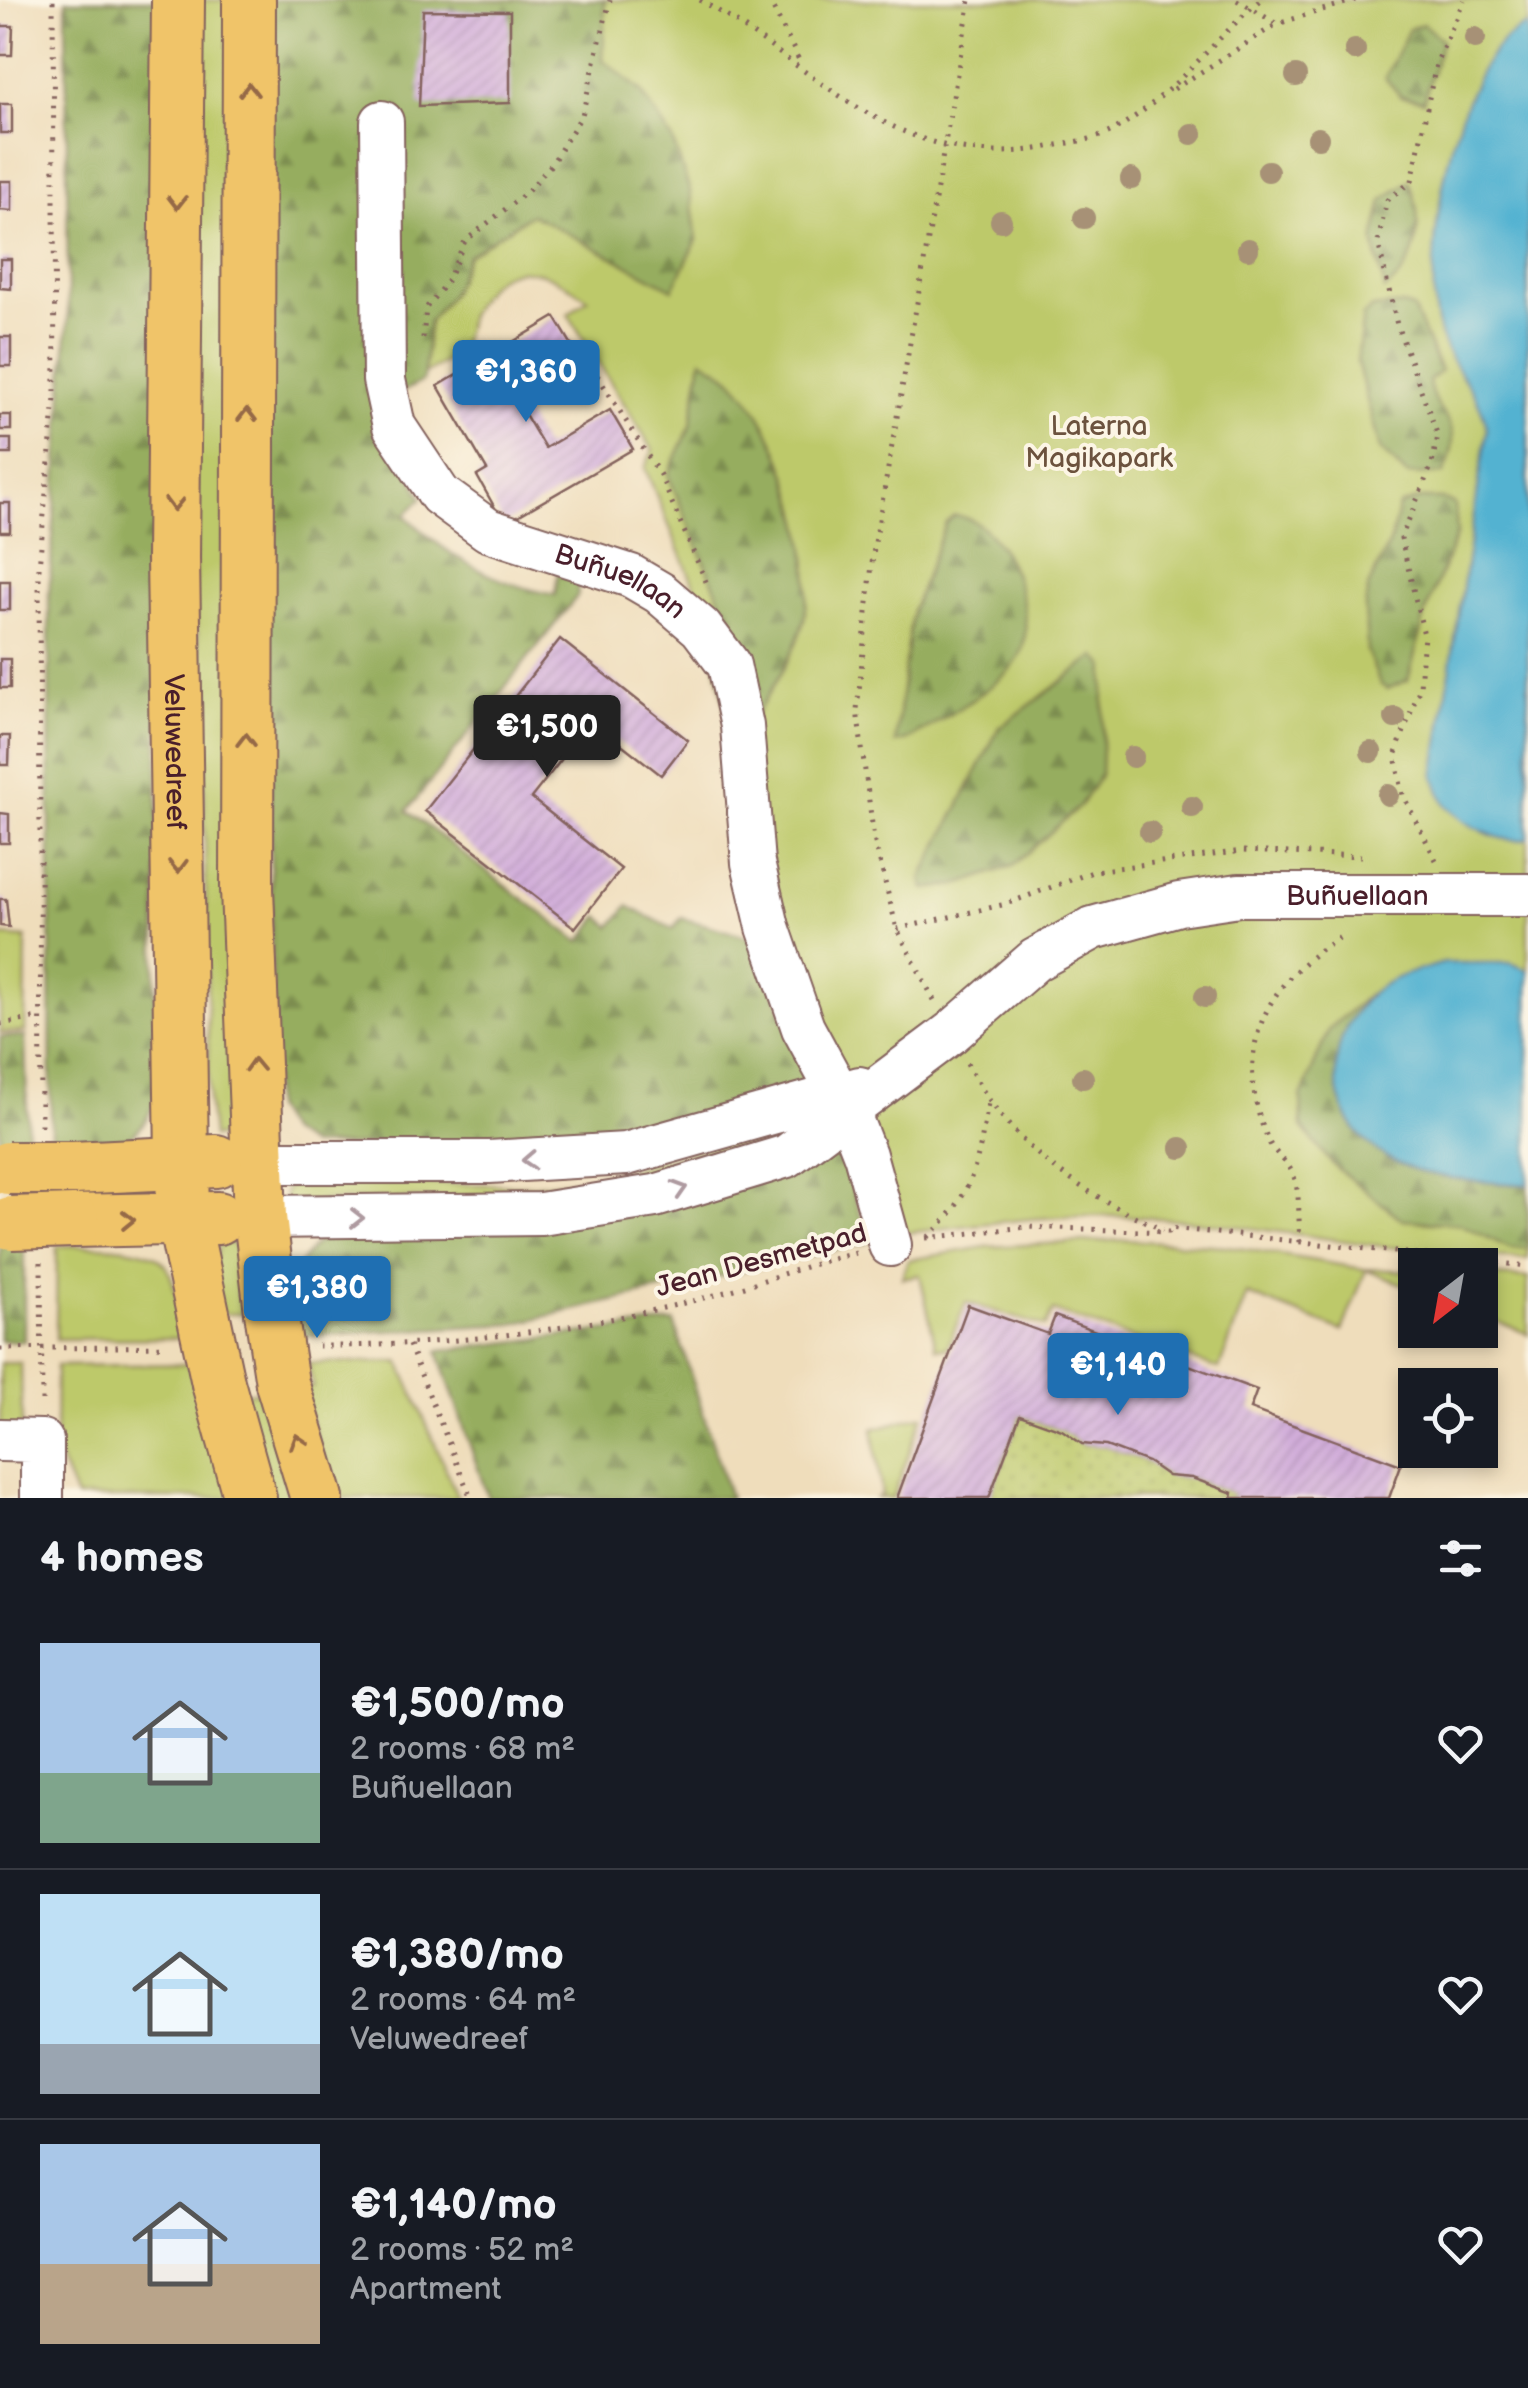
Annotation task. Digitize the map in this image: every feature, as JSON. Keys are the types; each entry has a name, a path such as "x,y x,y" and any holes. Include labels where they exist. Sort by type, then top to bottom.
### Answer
{"main road":[{"name":"Veluwedreef","path":"178,0 174,558 183,1218 191,1332 218,1383 250,1498"},
{"path":"249,0 247,889 260,1217 271,1312 296,1365 317,1498"},
{"path":"31,1159 258,1162"},
{"path":"31,1228 260,1217"}],"street":[{"name":"Buñuellaan","path":"382,122 384,380 394,426 440,495 488,530 631,576 660,593 701,628 729,665 742,726 753,862 768,927 802,1028 908,1242"},
{"name":"Buñuellaan","path":"258,1162 489,1162 626,1154 842,1102 880,1082 951,1033 1036,960 1094,928 1179,904 1239,895 1528,895"},
{"name":"Buñuellaan","path":"260,1217 541,1214 655,1196 787,1156 842,1102"},
{"path":"21,1440 42,1498"}],"path":[{"path":"31,1159 40,1018 40,567 55,398 53,0"},
{"path":"384,380 420,367 426,308 448,280 466,241 527,192 551,166 582,115 610,0"},
{"path":"700,0 805,68 850,106 941,148 1032,150 1109,134 1277,24 1356,0"},
{"path":"769,0 805,68"},
{"path":"970,0 941,148 873,554 857,710 874,839 898,929 988,1103 1036,1156 1101,1201 1168,1232"},
{"path":"1237,0 1277,24"},
{"path":"1163,96 1260,0"},
{"path":"1440,867 1403,795 1395,756 1420,687 1424,635 1401,538 1432,464 1438,436 1396,325 1378,242 1387,200 1412,181 1436,64 1464,0"},
{"path":"592,367 660,476 708,586"},
{"path":"1300,1242 1294,1174 1270,1144 1252,1076 1256,1028 1305,959 1359,930"},
{"path":"0,1024 40,1018"},
{"path":"908,1242 951,1216 968,1192 988,1103"},
{"name":"Jean Desmetpad","path":"296,1365 653,1309 908,1242 1026,1226 1168,1232 1170,1228 1528,1266"},
{"path":"21,1440 43,1348 31,1228"},
{"path":"0,1349 191,1332"},
{"path":"409,1345 470,1498"}],"green space":[{"path":"66,0 167,0 154,1103 137,1131 114,1145 51,1154 49,594 68,319"},
{"path":"197,0 236,0 231,1119 222,1137 212,1137 209,1107 203,713 194,589"},
{"path":"263,0 605,0 603,60 640,90 672,139 690,191 697,240 673,289 531,214 468,255 451,294 429,321 423,381 404,391 372,392 422,498 405,515 422,531 474,567 512,584 555,595 558,572 577,581 578,595 407,811 580,942 600,916 611,927 628,906 673,929 681,918 753,938 814,1089 653,1140 310,1146 287,1131 273,1108"},
{"name":"Laterna Magikapark","path":"591,0 1528,0 1528,1259 1498,1258 1498,1248 1398,1248 1203,1222 1126,1216 1032,1219 906,1233 830,1074 727,719 704,609 645,468 653,450 568,314 588,299 537,272 506,274 480,296 469,316 459,350 424,374 429,321 451,294 468,255 531,214"},
{"path":"1423,24 1442,40 1424,101 1401,96 1385,78 1409,29"},
{"path":"1409,181 1417,211 1416,240 1405,268 1385,290 1374,242 1383,200"},
{"path":"1373,308 1413,308 1440,371 1429,381 1432,395 1452,429 1451,454 1444,474 1407,475 1380,449 1357,362 1363,316"},
{"path":"702,359 734,381 768,430 794,496 807,564 807,595 799,636 750,725 727,615 668,475 691,425"},
{"path":"1419,499 1442,499 1455,504 1457,533 1426,611 1408,680 1387,689 1380,684 1367,650 1368,587 1391,539 1399,506"},
{"path":"954,516 972,521 989,533 1015,574 1025,623 1023,645 1016,662 994,683 908,740 895,743 912,611 946,523"},
{"path":"1096,656 1105,666 1101,774 1079,807 1013,866 957,885 925,889 922,878 999,728"},
{"path":"0,936 26,938 25,1032 0,1033"},
{"path":"1373,991 1344,1034 1494,1183 1528,1185 1528,1248 1511,1249 1460,1224 1403,1220 1333,1165 1302,1127 1301,1097 1329,1029"},
{"path":"25,1036 28,1146 0,1158 0,1037"},
{"path":"789,1127 801,1132 612,1194 285,1202 285,1190 296,1182 533,1185 588,1179"},
{"path":"838,1142 869,1242 513,1324 302,1336 293,1295 296,1273 321,1239"},
{"path":"223,1233 237,1250 245,1314 221,1314 212,1269"},
{"path":"1126,1240 1227,1246 1364,1269 1398,1270 1398,1282 1366,1270 1342,1331 1247,1294 1219,1369 1053,1311 1045,1327 966,1302 947,1348 936,1348 920,1275 902,1278 908,1260 985,1247"},
{"path":"0,1246 24,1246 24,1341 0,1341"},
{"path":"57,1246 134,1249 161,1260 171,1277 187,1338 56,1339"},
{"path":"1498,1276 1528,1278 1528,1334 1498,1322"},
{"path":"674,1322 730,1498 488,1498 438,1351"},
{"path":"400,1362 458,1498 335,1498 301,1389 313,1386 308,1363"},
{"path":"0,1363 21,1363 22,1428 0,1428"},
{"path":"192,1364 235,1498 76,1498 55,1448 56,1366"},
{"path":"261,1391 290,1498 264,1498 236,1395"},
{"path":"923,1415 893,1498 877,1498 882,1495 873,1429"},
{"path":"1020,1415 1062,1430 1082,1444 1106,1446 1148,1462 1168,1476 1192,1478 1233,1493 1232,1498 989,1498"}],"water":[{"path":"1528,25 1528,838 1519,840 1485,833 1454,813 1445,803 1434,776 1487,429 1479,404 1440,334 1434,302 1434,261 1438,213 1461,116 1480,74 1502,42"},
{"path":"1444,963 1511,963 1528,970 1528,1185 1446,1177 1398,1163 1374,1149 1344,1109 1337,1085 1337,1061 1342,1037 1355,1013 1388,982"}],"building":[{"path":"423,10 510,11 510,103 419,106"},
{"path":"0,26 13,26 12,55 0,55"},
{"path":"0,104 12,104 12,133 0,133"},
{"path":"0,181 12,181 12,211 0,210"},
{"path":"0,259 11,259 11,289 0,288"},
{"path":"555,317 578,355 513,394 545,448 610,410 633,449 504,524 477,476 487,470 438,386"},
{"path":"0,337 11,337 11,366 0,366"},
{"path":"0,415 11,415 11,430 0,430"},
{"path":"0,439 11,439 11,454 0,454"},
{"path":"0,503 10,503 10,532 0,532"},
{"path":"0,581 10,581 10,610 0,610"},
{"path":"560,639 688,740 661,775 592,721 531,798 621,869 575,928 425,811"},
{"path":"0,659 10,659 10,688 0,688"},
{"path":"0,736 10,736 9,765 0,765"},
{"path":"0,813 9,814 9,843 0,843"},
{"path":"0,899 6,899 9,927 0,926"},
{"path":"968,1305 1048,1334 1055,1316 1257,1390 1250,1409 1398,1464 1400,1468 1389,1498 1232,1498 1233,1493 1192,1478 1168,1476 1148,1462 1106,1446 1082,1444 1062,1430 1020,1415 989,1498 897,1498"}]}
